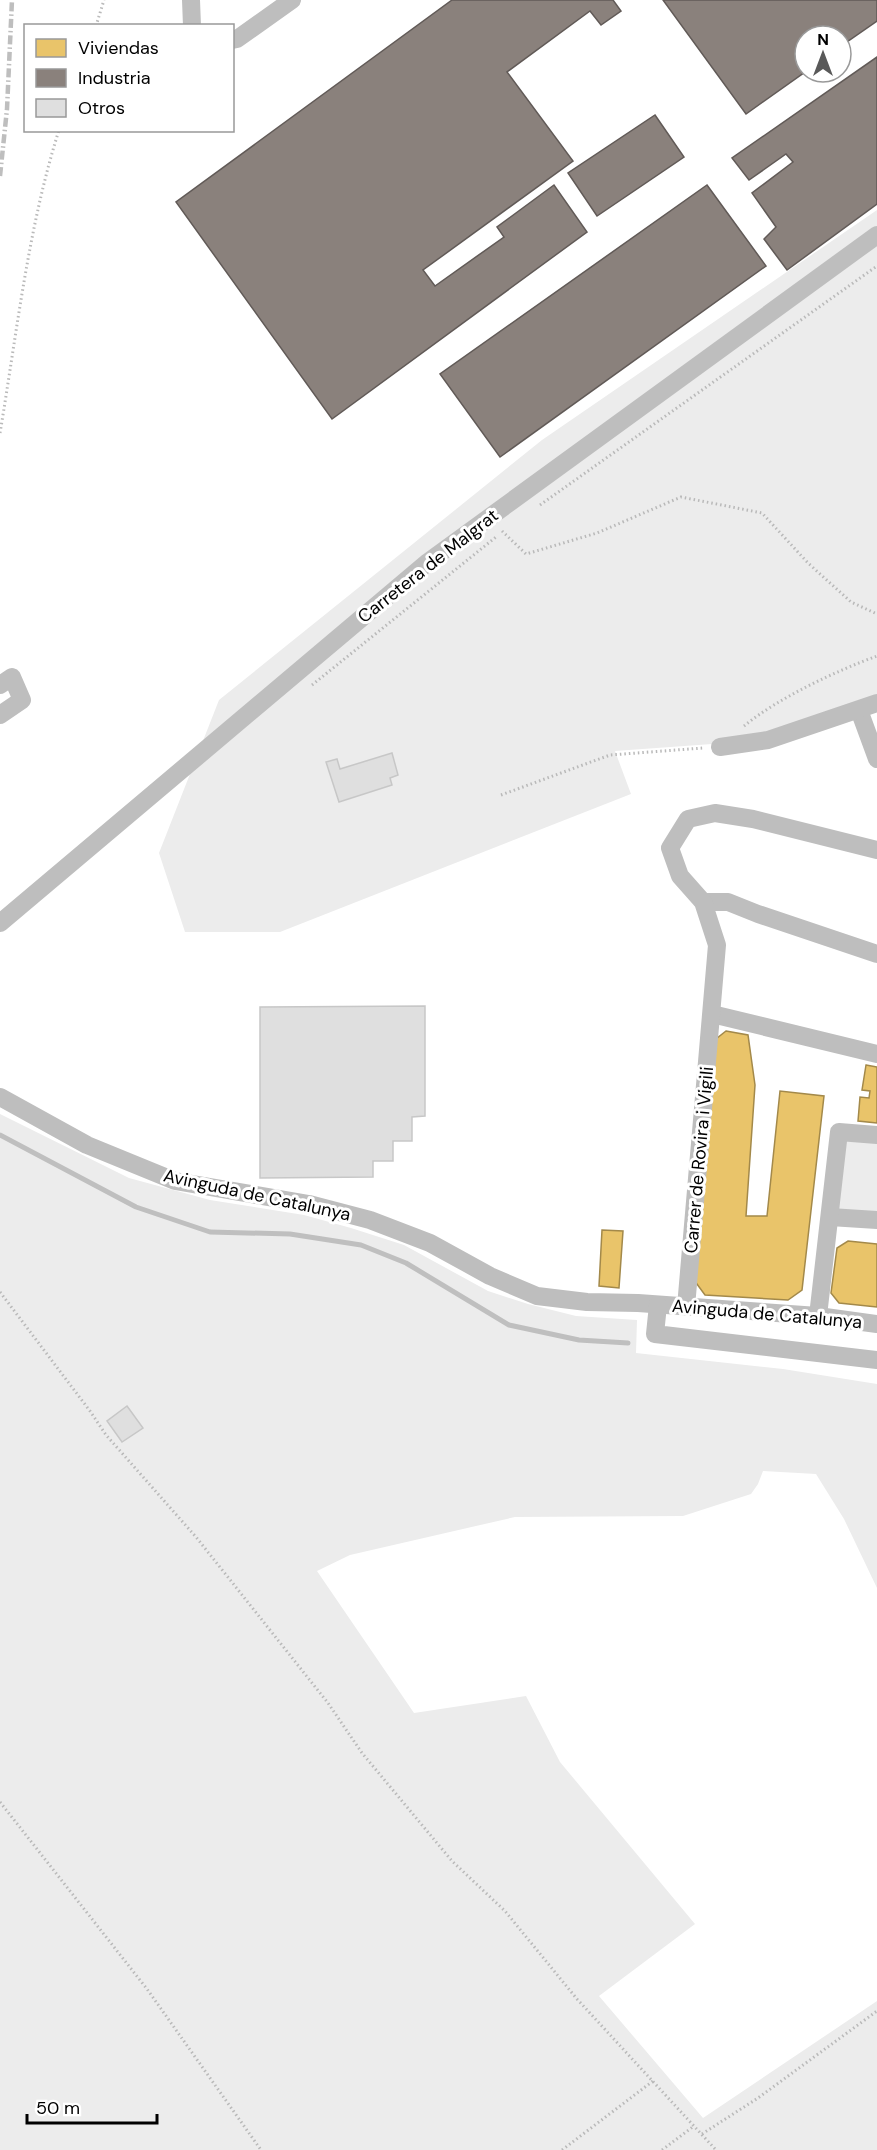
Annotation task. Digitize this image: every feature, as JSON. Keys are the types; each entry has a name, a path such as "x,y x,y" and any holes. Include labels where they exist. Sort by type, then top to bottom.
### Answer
{"street":[{"path":"191,0 192,24"},
{"path":"234,40 292,0"},
{"name":"Carretera de Malgrat","path":"0,923 428,562 877,235"},
{"path":"0,686 12,677 21,700 0,715"},
{"path":"720,747 768,740 877,704"},
{"path":"860,710 877,759"},
{"path":"877,850 753,819 715,813 688,819 670,848 680,876 703,902 728,902 877,954"},
{"name":"Carrer de Rovira i Vigili","path":"686,1307 717,945 703,902"},
{"path":"712,1014 877,1054"},
{"name":"Avinguda de Catalunya","path":"0,1097 87,1145 175,1181 309,1204 370,1220 430,1243 490,1276 537,1296 587,1302 818,1316 877,1324"},
{"path":"818,1316 839,1132 877,1135"},
{"path":"830,1217 877,1220"},
{"name":"Avinguda de Catalunya","path":"658,1305 655,1334 877,1360"}],"path":[{"path":"97,24 104,0"},
{"path":"0,433 36,222 48,163 58,132"},
{"path":"531,511 877,266"},
{"path":"310,687 502,531 526,554 597,534 681,497 762,513 808,563 851,602 877,614"},
{"path":"501,795 610,755 720,747 762,711 851,666 877,656"},
{"path":"0,1292 106,1435 196,1537 328,1703 362,1753 452,1861 506,1911 577,1999 716,2150"},
{"path":"0,1802 147,1989 261,2150"},
{"path":"702,2134 758,2098 877,2012"},
{"path":"562,2150 653,2081"},
{"path":"662,2150 694,2126"}],"shaded area":[{"path":"877,210 877,703 768,740 615,751 631,794 280,932 185,932 159,853 219,700 542,440"},
{"path":"0,1114 129,1178 210,1200 304,1215 351,1228 404,1245 488,1291 528,1304 576,1316 637,1320 636,1353 783,1369 877,1384 877,1588 844,1519 816,1474 763,1471 751,1494 683,1516 515,1517 350,1555 317,1571 414,1713 526,1696 560,1762 695,1924 599,1996 703,2118 877,2001 877,2150 0,2150"},
{"path":"845,1132 877,1135 877,1220 830,1217"}],"building: Viviendas":[{"path":"726,1031 748,1035 755,1085 746,1216 767,1216 780,1091 824,1096 802,1290 788,1300 705,1295 694,1280 716,1039"},
{"path":"866,1065 877,1067 877,1123 858,1121 860,1097 869,1098 870,1091 862,1090"},
{"path":"602,1230 623,1231 619,1288 599,1286"},
{"path":"848,1241 877,1244 877,1307 839,1303 831,1293 837,1248"}],"building: Industria":[{"path":"452,0 613,0 621,11 601,25 590,11 507,72 573,161 423,270 435,286 504,237 497,227 554,185 587,232 332,419 176,202"},
{"path":"663,0 877,0 877,21 853,38 853,24 793,24 793,81 746,114"},
{"path":"877,57 877,204 787,270 764,239 776,227 752,193 793,162 786,154 749,180 732,158 838,84 853,84 853,74"},
{"path":"655,115 684,157 597,216 568,173"},
{"path":"707,185 766,266 500,457 440,374"}],"building: Otros":[{"path":"392,753 398,775 390,778 392,785 339,802 326,762 337,759 340,769"},
{"path":"425,1006 425,1116 412,1117 412,1141 393,1141 393,1161 373,1161 373,1177 260,1178 260,1007"},
{"path":"127,1406 143,1428 122,1442 107,1421"}],"waterway":[{"path":"0,1135 136,1207 210,1232 290,1234 361,1245 406,1263 509,1325 579,1340 628,1343"}],"railway":[{"path":"0,176 7,109 12,0"}]}
